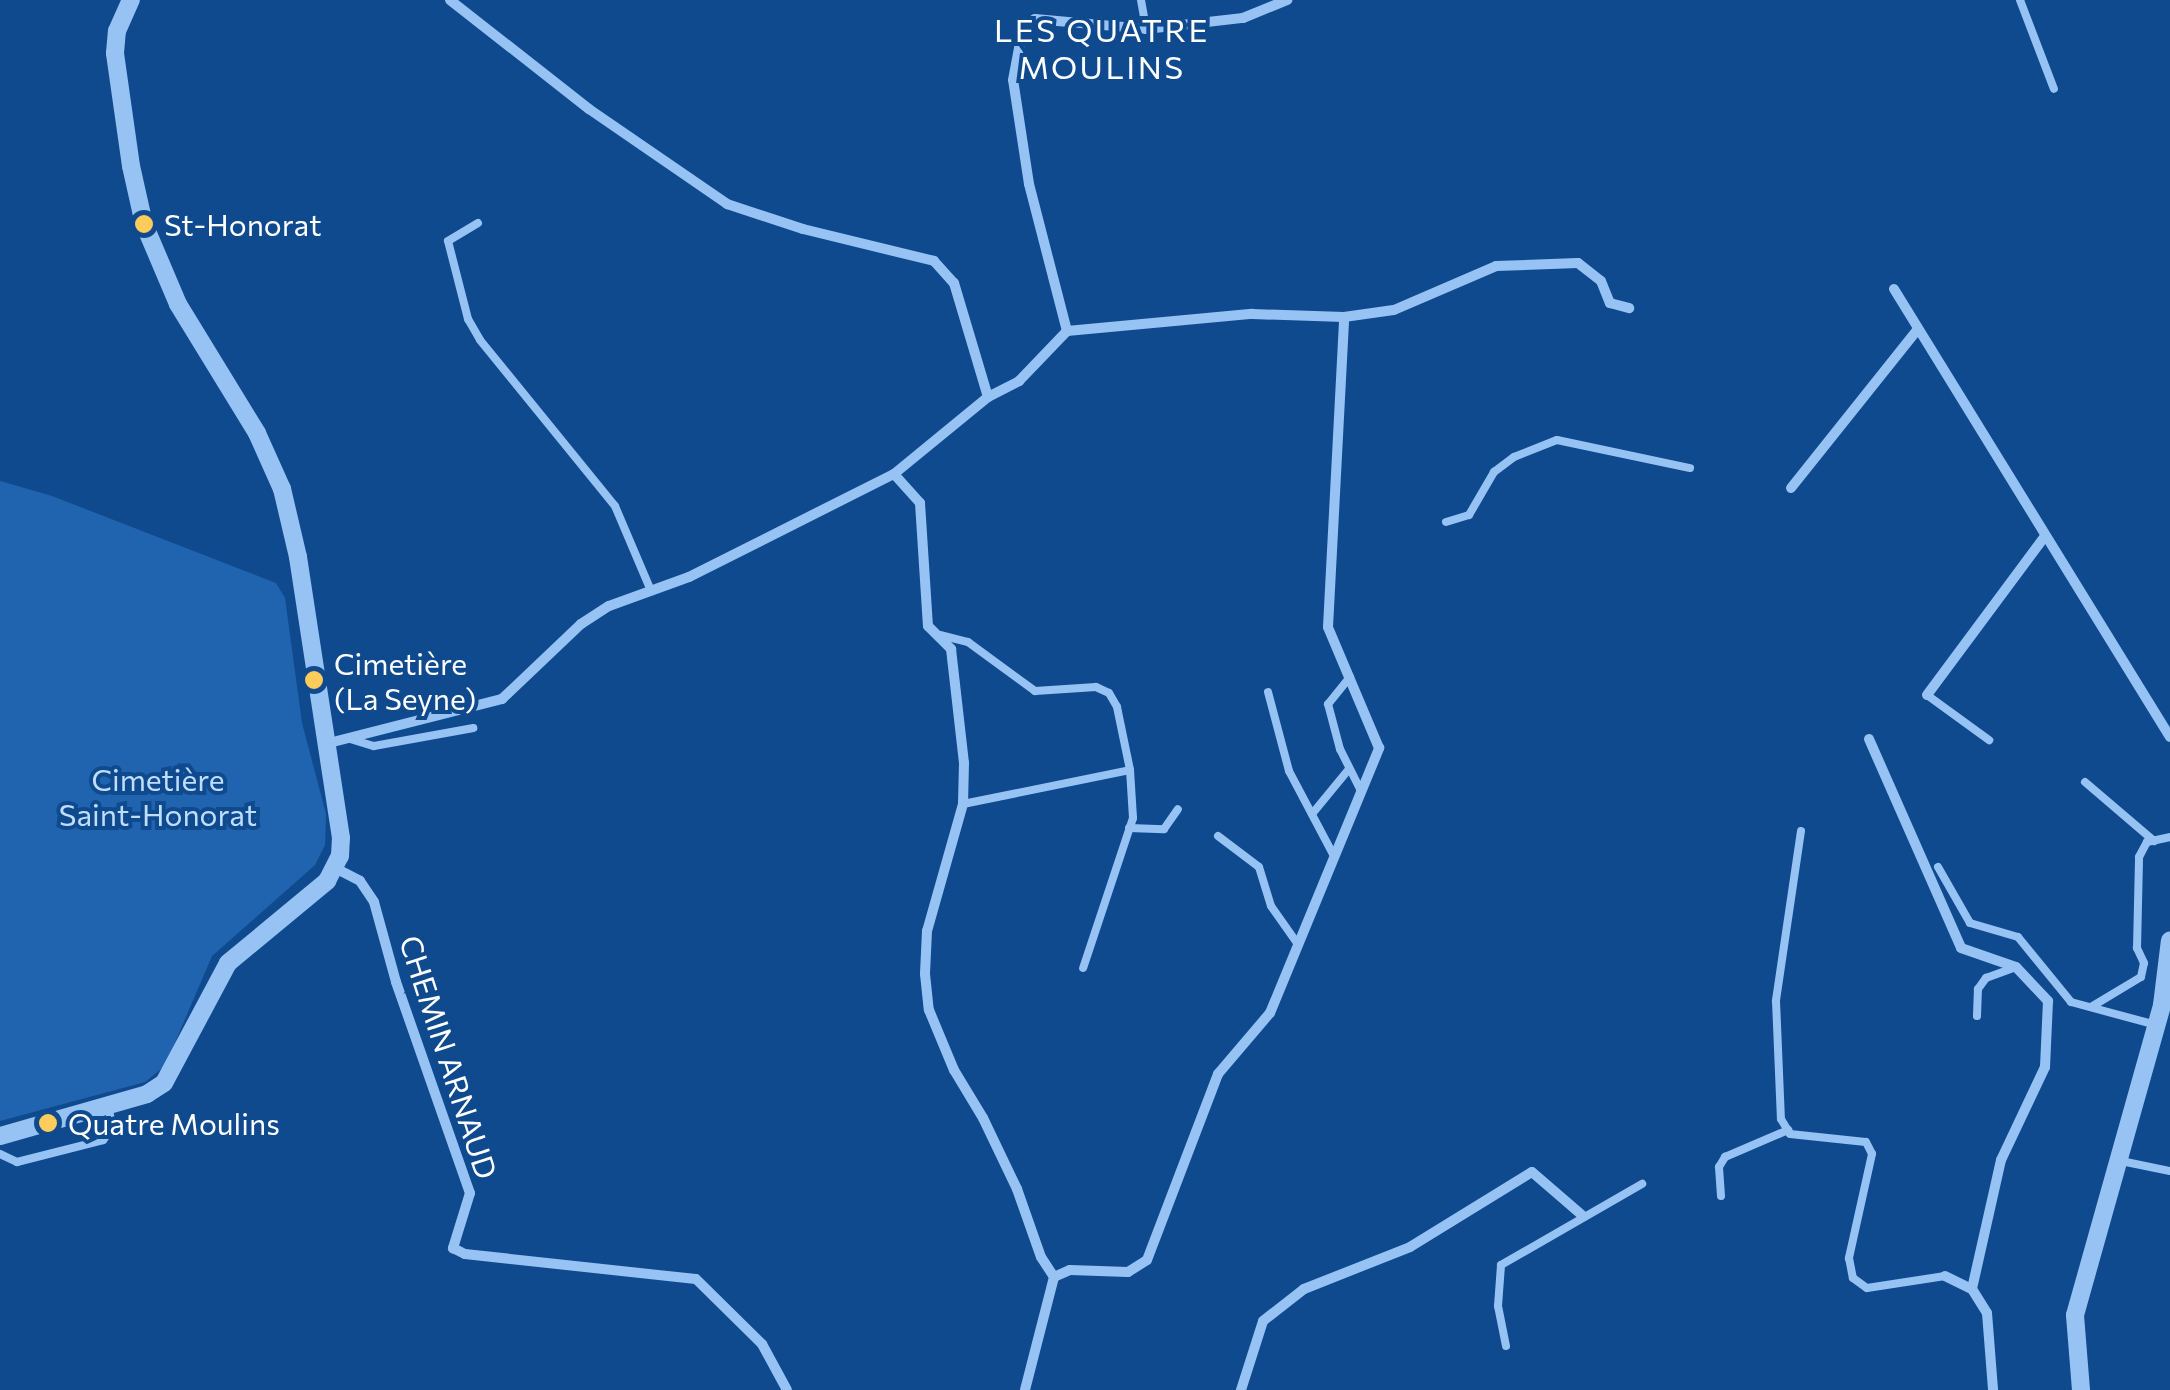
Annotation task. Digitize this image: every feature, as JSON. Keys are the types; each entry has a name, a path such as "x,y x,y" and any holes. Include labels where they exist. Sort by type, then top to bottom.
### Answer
{"street":[{"path":"0,1136 147,1094 164,1082 228,963 314,894 336,868 342,838 324,744 298,557 282,488 258,433 178,304 144,224 130,166 116,54 117,31 130,0"},
{"path":"450,0 589,109 727,204 934,262 954,283 988,397"},
{"path":"1067,331 1029,184 1016,98 1014,80 1022,28 1036,18 1146,29 1243,18 1286,0"},
{"path":"324,744 502,699 581,624 609,606 705,570 894,474 988,397 1019,381 1067,331 1252,314 1344,318 1394,310 1496,266 1578,263 1601,281 1610,303 1629,308"},
{"path":"1894,289 2170,737"},
{"path":"1054,1277 1070,1270 1128,1272 1147,1260 1218,1074 1270,1013 1379,748 1328,627 1344,318"},
{"path":"1790,488 1918,330"},
{"path":"894,474 920,503 928,626 950,649 964,763 963,804 927,931 924,974 929,1010 954,1070 983,1118 1017,1189 1041,1257 1054,1277 1025,1390"},
{"path":"1928,695 2046,536"},
{"path":"1869,739 1960,948 2016,968 2048,1001 2045,1067 2001,1160 1972,1289"},
{"name":"CHEMIN ARNAUD","path":"336,868 360,881 374,902 396,982 470,1193 454,1248 465,1254 696,1279 762,1344 787,1390"},
{"path":"2081,1390 2075,1316 2121,1162 2156,1025 2166,1007 2170,940"},
{"path":"1241,1390 1263,1321 1304,1289 1410,1247 1532,1172 1582,1216"},
{"path":"1945,1276 1972,1289 1987,1313 1993,1390"}],"lane":[{"path":"1142,0 1146,29"},
{"path":"2020,0 2054,90"},
{"path":"478,223 448,241 468,319 480,340 615,506 651,591"},
{"path":"1446,522 1469,515 1494,472 1514,457 1557,440 1690,468"},
{"path":"936,634 968,642 1035,690 1086,685 1109,693 1118,706 1130,770 1129,828 1082,968"},
{"path":"1350,677 1328,704 1360,792"},
{"path":"1268,692 1289,771 1334,854"},
{"path":"1928,695 1989,740"},
{"path":"347,738 374,746 473,728"},
{"path":"1312,814 1349,769"},
{"path":"963,804 1130,770"},
{"path":"2085,782 2154,841"},
{"path":"1129,828 1164,829 1178,809"},
{"path":"1788,1130 1781,1120 1776,1000 1801,831"},
{"path":"1218,836 1259,867 1271,906 1298,943"},
{"path":"2091,1007 2142,977 2144,964 2137,948 2139,856 2147,842 2170,837"},
{"path":"1938,867 1970,922 2018,937 2070,1002 2156,1025"},
{"path":"1978,1016 1978,989 1986,978 2016,968"},
{"path":"0,1154 17,1162 103,1140 113,1128 108,1106"},
{"path":"1721,1196 1719,1167 1725,1157 1788,1130 1866,1142 1872,1154 1849,1258 1853,1278 1866,1288 1945,1276"},
{"path":"2121,1162 2170,1171"},
{"path":"1506,1346 1498,1306 1501,1265 1642,1184"}],"green space":[{"name":"Cimetière Saint-Honorat","path":"0,481 52,496 276,583 285,598 302,723 326,814 325,845 315,865 212,956 165,1066 145,1082 0,1121"}],"place":[{"name":"St-Honorat","path":"144,224"},
{"name":"Cimetière (La Seyne)","path":"314,680"},
{"name":"Quatre Moulins","path":"48,1123"}],"district":[{"name":"LES QUATRE MOULINS","path":"1102,48"}]}
